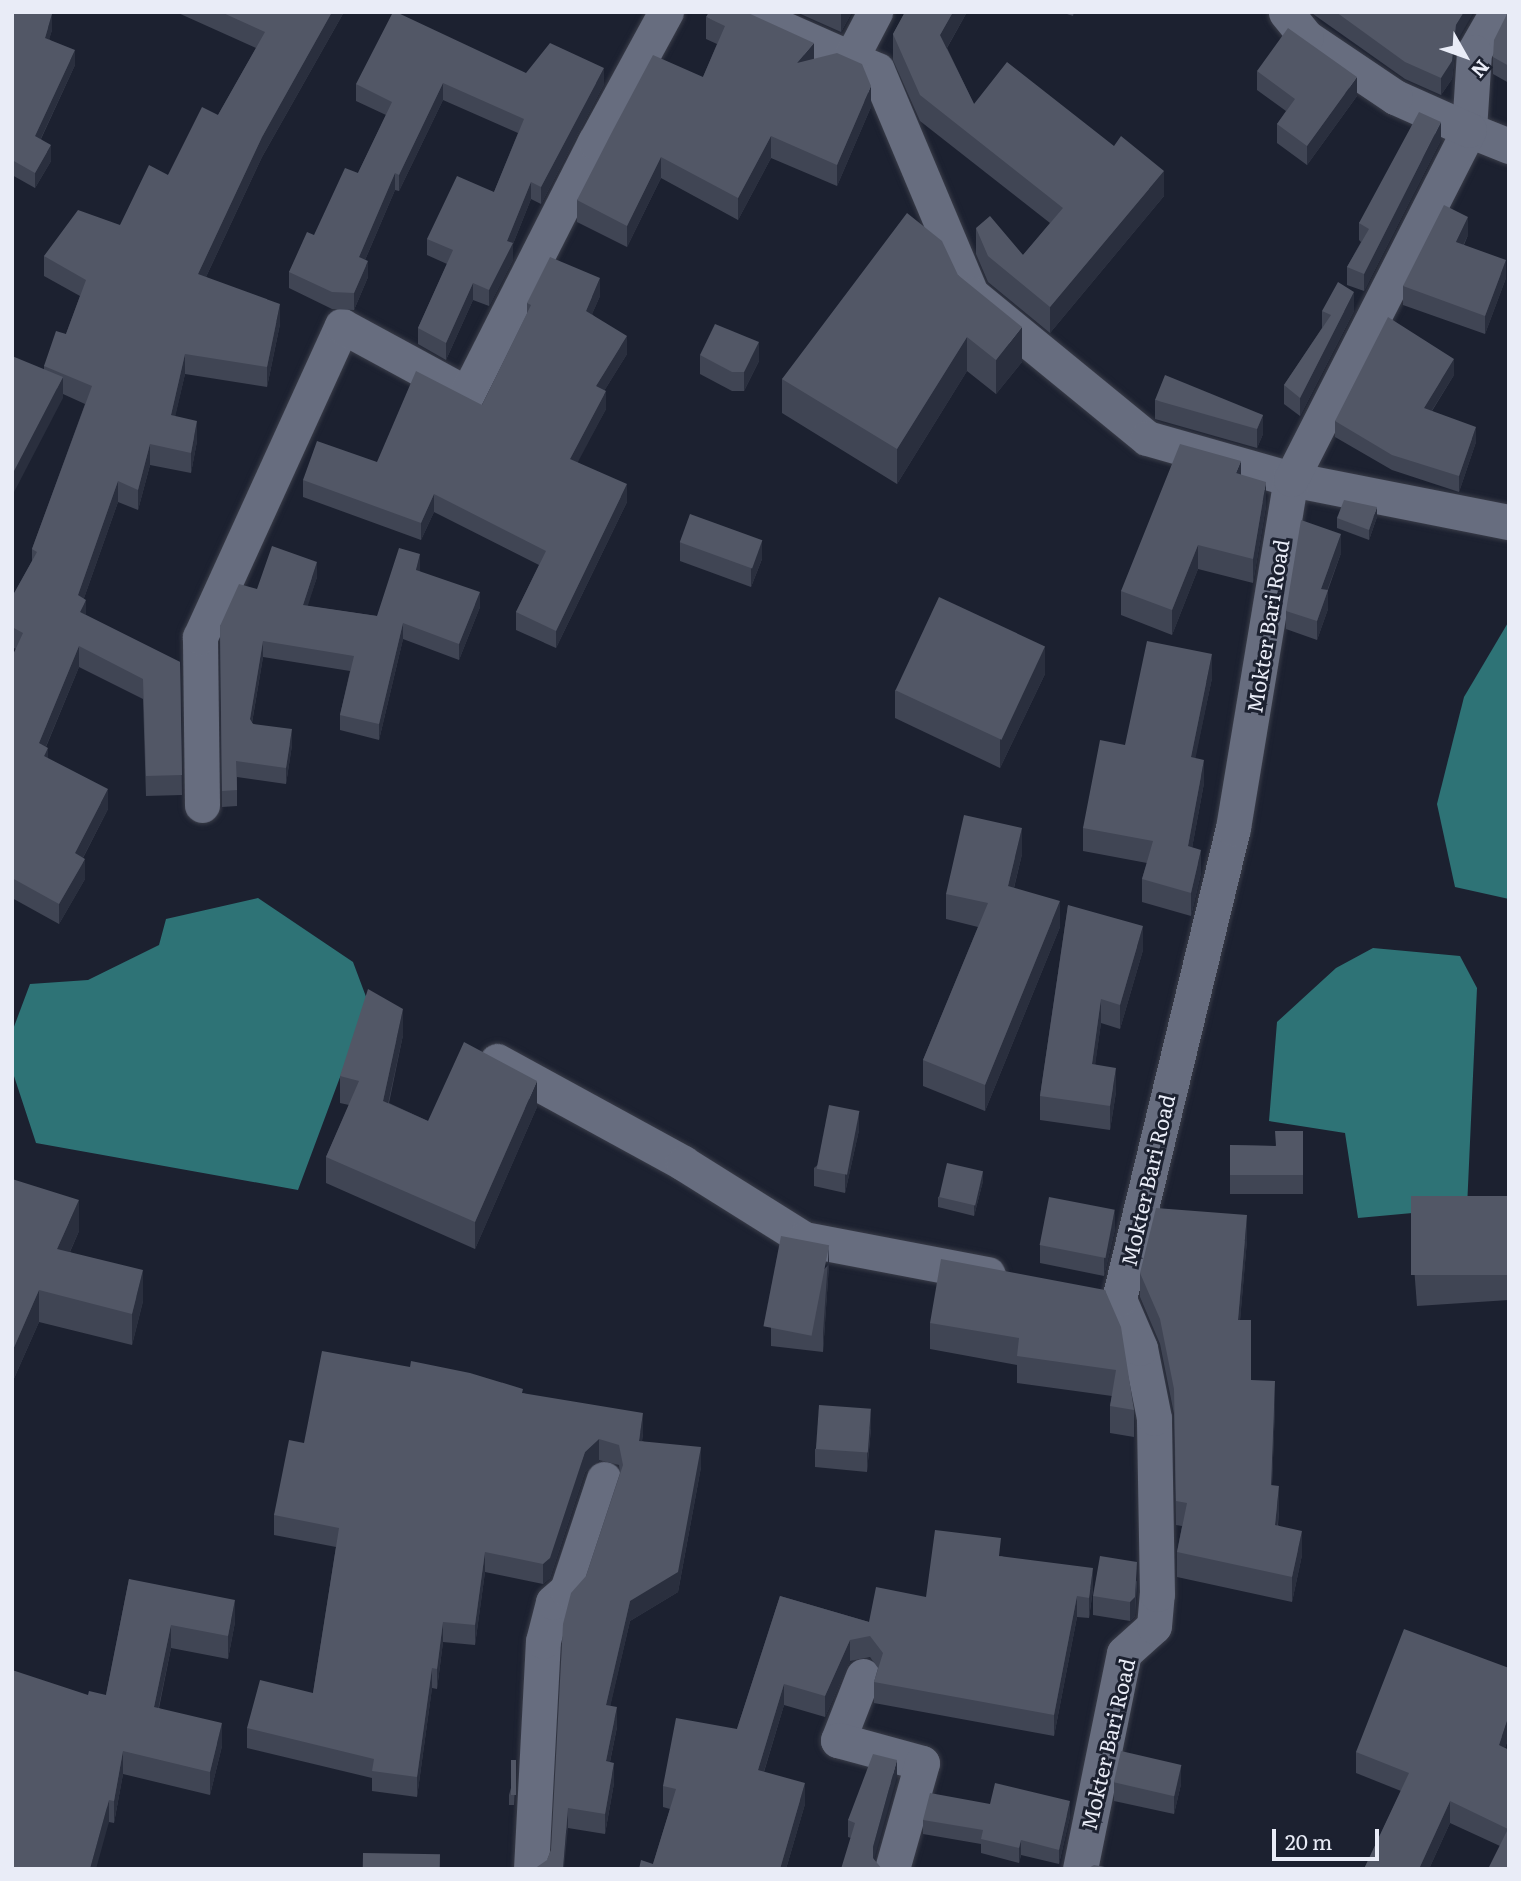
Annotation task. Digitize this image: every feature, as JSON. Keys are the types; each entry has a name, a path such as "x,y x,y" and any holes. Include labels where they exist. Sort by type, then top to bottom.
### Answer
{"street":[{"path":"202,805 200,637 342,326 467,394 595,142 666,12"},
{"path":"746,12 877,70 971,295 1147,438 1291,479 1509,522"},
{"path":"851,58 875,12"},
{"path":"1286,12 1306,37 1395,97 1509,146"},
{"path":"1469,130 1474,52 1497,12"},
{"name":"Mokter Bari Road","path":"1080,1869 1124,1653 1154,1626 1157,1594 1154,1418 1140,1348 1105,1296 1233,828 1291,479 1469,130"},
{"path":"471,1048 683,1163 804,1239 1023,1280"},
{"path":"531,1869 543,1641 553,1602 567,1590 604,1479"},
{"path":"863,1676 838,1740 922,1763 892,1869"}],"shaded area":[{"path":"1509,621 1509,899 1455,887 1437,804 1464,697"},
{"path":"258,898 353,962 368,1002 298,1190 36,1143 12,1070 12,1032 30,984 88,980 159,945 166,919"},
{"path":"1373,948 1460,956 1477,988 1467,1208 1358,1218 1345,1133 1269,1121 1277,1022 1336,968"}],"building":[{"path":"12,12 52,14 45,38 75,50 35,136 51,145 35,173 12,160"},
{"path":"221,12 332,12 262,137 198,274 280,304 267,367 185,354 171,415 197,421 191,453 150,444 138,490 118,481 78,595 86,600 80,612 180,662 182,775 146,776 143,679 79,646 39,743 48,748 44,756 108,789 75,853 85,859 59,904 12,878 12,657 23,633 12,627 12,597 37,552 32,549 92,386 44,366 56,331 66,334 86,280 44,256 78,210 120,225 149,165 168,175 202,107 218,115 265,32"},
{"path":"393,12 526,73 550,43 604,68 541,187 531,182 507,241 513,243 489,290 473,283 446,343 418,328 453,250 427,239 457,176 494,192 524,119 443,83 399,175 395,173 359,257 368,261 354,293 332,292 289,272 307,232 314,235 345,168 358,173 392,102 356,84"},
{"path":"709,12 746,12 814,43 797,63 837,53 862,64 871,86 837,165 771,136 738,198 661,157 627,226 577,200 653,55 703,77 725,26 706,17"},
{"path":"905,12 953,12 940,35 974,104 1007,62 1114,146 1121,136 1164,171 1050,307 988,256 976,228 990,216 1023,255 1063,208 920,95 893,34"},
{"path":"1336,12 1464,12 1456,25 1452,61 1441,78 1405,62"},
{"path":"1508,12 1509,66 1493,57 1494,40"},
{"path":"1288,28 1357,77 1307,146 1277,124 1295,99 1257,71"},
{"path":"1419,112 1441,122 1364,274 1347,267 1369,229 1359,223"},
{"path":"1444,205 1468,217 1456,242 1506,260 1485,316 1403,286"},
{"path":"907,213 942,241 958,275 1022,327 996,360 967,337 897,449 782,379"},
{"path":"550,257 600,278 586,311 627,336 596,386 606,391 570,459 627,484 556,631 516,612 546,551 434,494 421,523 303,480 317,441 377,462 416,371 482,405 531,305 527,303"},
{"path":"1338,282 1354,292 1300,398 1284,385 1331,315 1322,311"},
{"path":"1388,317 1454,359 1424,408 1476,427 1459,476 1392,455 1335,421"},
{"path":"715,324 759,342 744,372 732,372 700,355"},
{"path":"12,356 63,377 12,475"},
{"path":"1165,375 1263,415 1257,429 1155,400"},
{"path":"1180,444 1241,461 1236,473 1266,482 1253,559 1198,545 1172,610 1121,591"},
{"path":"1344,500 1377,507 1369,530 1337,518"},
{"path":"690,514 762,540 752,569 680,542"},
{"path":"1301,520 1341,534 1321,589 1328,590 1317,621 1286,611"},
{"path":"272,546 317,562 303,605 377,616 399,548 420,554 416,570 480,592 459,644 403,623 379,724 340,715 354,656 263,641 250,719 253,724 292,729 286,768 236,761 237,790 222,791 220,626 239,584 257,589"},
{"path":"939,597 1045,646 1002,740 895,690"},
{"path":"1147,641 1212,654 1191,757 1204,760 1188,846 1201,850 1191,893 1142,879 1153,841 1083,828 1100,740 1125,745"},
{"path":"964,815 1022,828 1008,886 1060,901 985,1085 923,1060 988,903 946,894"},
{"path":"1068,905 1143,926 1120,1005 1101,999 1092,1064 1116,1068 1110,1106 1040,1096"},
{"path":"368,989 403,1009 383,1101 428,1121 464,1042 537,1081 475,1222 326,1157 359,1081 340,1076"},
{"path":"829,1105 859,1111 847,1175 817,1169"},
{"path":"1275,1131 1303,1131 1303,1175 1230,1175 1230,1145 1276,1146"},
{"path":"947,1163 983,1171 975,1205 939,1197"},
{"path":"12,1179 79,1200 57,1249 143,1270 132,1314 39,1290 12,1352"},
{"path":"1411,1196 1509,1196 1509,1275 1411,1275"},
{"path":"1049,1197 1115,1210 1105,1258 1040,1245"},
{"path":"1156,1208 1247,1215 1238,1320 1251,1320 1251,1380 1275,1381 1271,1485 1279,1486 1275,1525 1302,1531 1292,1577 1177,1552 1187,1503 1176,1501 1174,1389 1160,1319 1140,1273"},
{"path":"781,1236 829,1245 812,1336 763,1326"},
{"path":"941,1259 1105,1290 1121,1327 1134,1410 1110,1406 1116,1370 1017,1356 1019,1338 930,1323"},
{"path":"322,1351 410,1367 411,1361 470,1373 523,1389 522,1393 643,1413 639,1441 701,1447 678,1572 630,1601 606,1705 617,1707 606,1761 614,1763 605,1814 568,1808 563,1869 534,1869 547,1860 551,1850 563,1624 571,1593 586,1576 623,1465 619,1445 599,1439 585,1452 550,1558 543,1564 485,1552 475,1625 443,1622 437,1669 432,1668 417,1777 372,1771 374,1759 247,1728 260,1680 313,1693 339,1528 274,1515 289,1440 304,1443"},
{"path":"819,1405 871,1409 868,1453 816,1449"},
{"path":"935,1530 1001,1538 999,1556 1093,1568 1089,1598 1077,1596 1054,1715 874,1682 883,1653 870,1636 850,1640 825,1696 784,1684 758,1770 805,1783 780,1869 639,1869 641,1860 653,1864 676,1789 663,1786 676,1718 737,1729 780,1596 869,1622 876,1587 926,1597"},
{"path":"1100,1556 1137,1562 1135,1597 1130,1602 1093,1596"},
{"path":"129,1579 235,1600 228,1636 171,1625 154,1707 222,1723 210,1772 123,1751 114,1801 109,1800 90,1869 12,1869 12,1670 88,1695 89,1691 106,1695"},
{"path":"1404,1629 1509,1668 1509,1715 1499,1745 1509,1750 1509,1869 1488,1869 1508,1829 1450,1801 1419,1869 1364,1869 1409,1773 1356,1752"},
{"path":"1121,1751 1181,1765 1174,1796 1114,1782"},
{"path":"873,1754 897,1760 873,1847 873,1858 882,1869 841,1869 855,1823 848,1820"},
{"path":"511,1760 516,1760 516,1795 511,1795"},
{"path":"995,1783 1070,1801 1059,1850 1021,1840 1019,1848 981,1839 983,1830 923,1820 930,1793 990,1804"},
{"path":"363,1853 440,1854 440,1869 363,1869"},
{"path":"1094,1865 1116,1869 1087,1869"}]}
